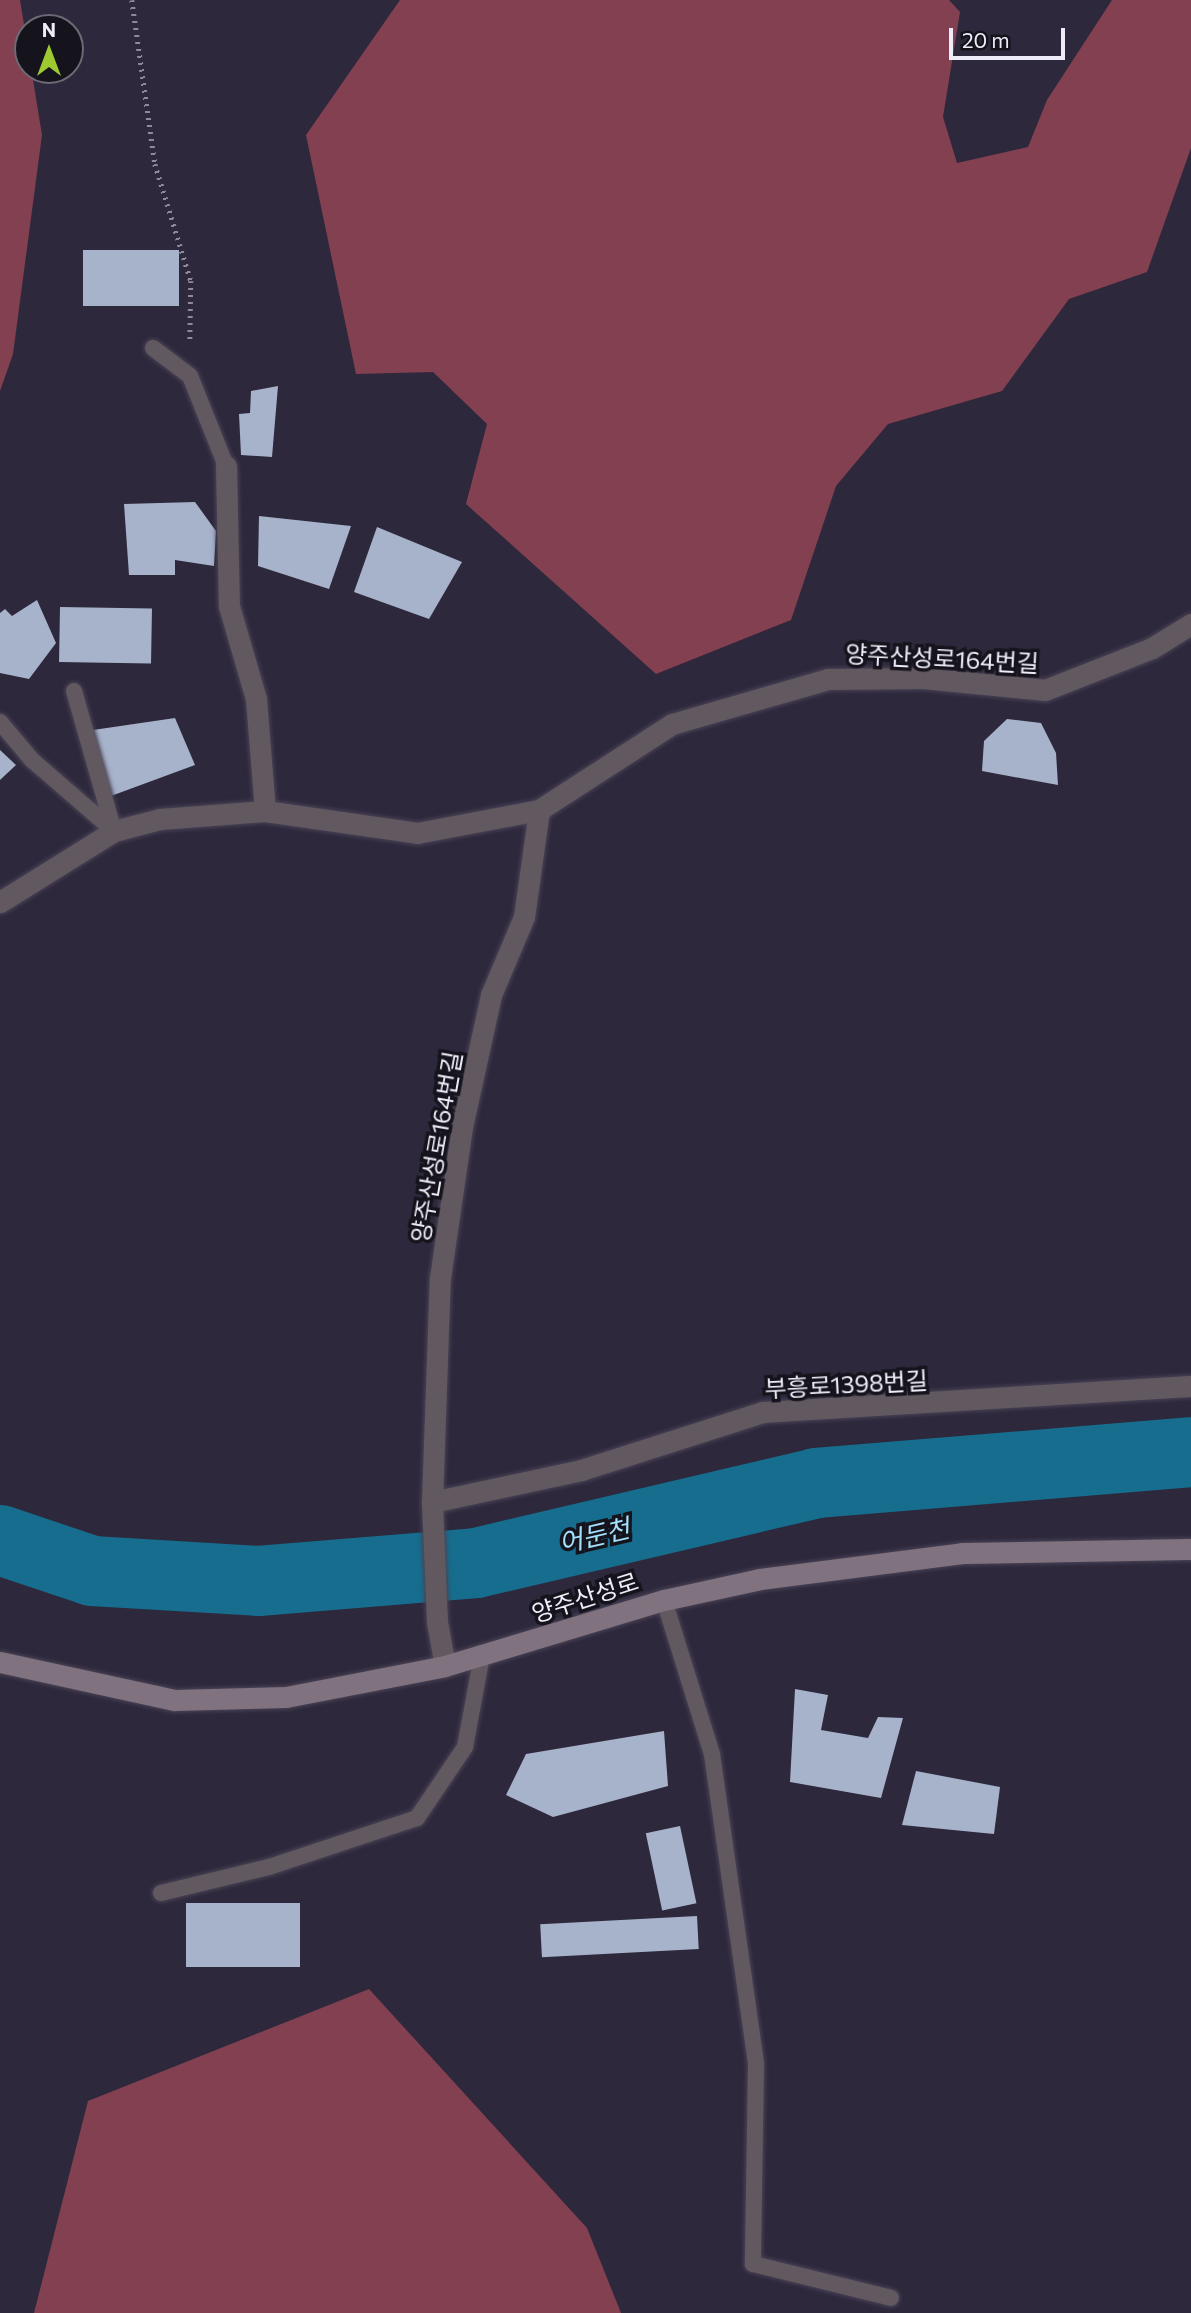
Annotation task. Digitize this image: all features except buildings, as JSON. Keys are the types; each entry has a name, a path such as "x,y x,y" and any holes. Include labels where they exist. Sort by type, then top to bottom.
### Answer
{"street":[{"path":"226,466 229,606 256,699 265,811"},
{"name":"양주산성로164번길","path":"0,902 114,831 160,819 265,811 417,833 539,810 673,724 828,679 923,678 1045,690 1152,648 1191,624"},
{"name":"양주산성로164번길","path":"445,1666 437,1622 432,1502 440,1278 461,1127 491,995 524,917 539,810"},
{"name":"부흥로1398번길","path":"432,1502 581,1470 763,1412 1191,1387"},
{"name":"양주산성로","path":"0,1662 81,1683 205,1702 325,1691 445,1666 664,1600 760,1579 962,1553 1191,1549"}],"lane":[{"path":"153,348 190,376 226,466"},
{"path":"74,691 114,831"},
{"path":"0,722 32,760 114,831"},
{"path":"664,1600 712,1754 756,2064 753,2264 891,2298"},
{"path":"161,1892 269,1867 417,1818 465,1747 482,1655"}],"path":[{"path":"132,0 155,164 191,281 190,376"}],"shaded area":[{"path":"0,0 20,0 22,14 14,14 14,84 34,84 42,135 13,354 0,391"},
{"path":"400,0 949,0 960,12 943,117 957,163 1028,147 1047,100 1112,0 1191,0 1191,148 1147,272 1069,299 1002,391 888,424 836,486 791,620 656,674 466,504 487,424 433,372 356,374 306,135"},
{"path":"369,1989 587,2228 621,2313 34,2313 88,2101"}],"waterway":[{"name":"어둔천","path":"0,1540 92,1571 258,1581 476,1563 816,1483 1191,1452"}]}
